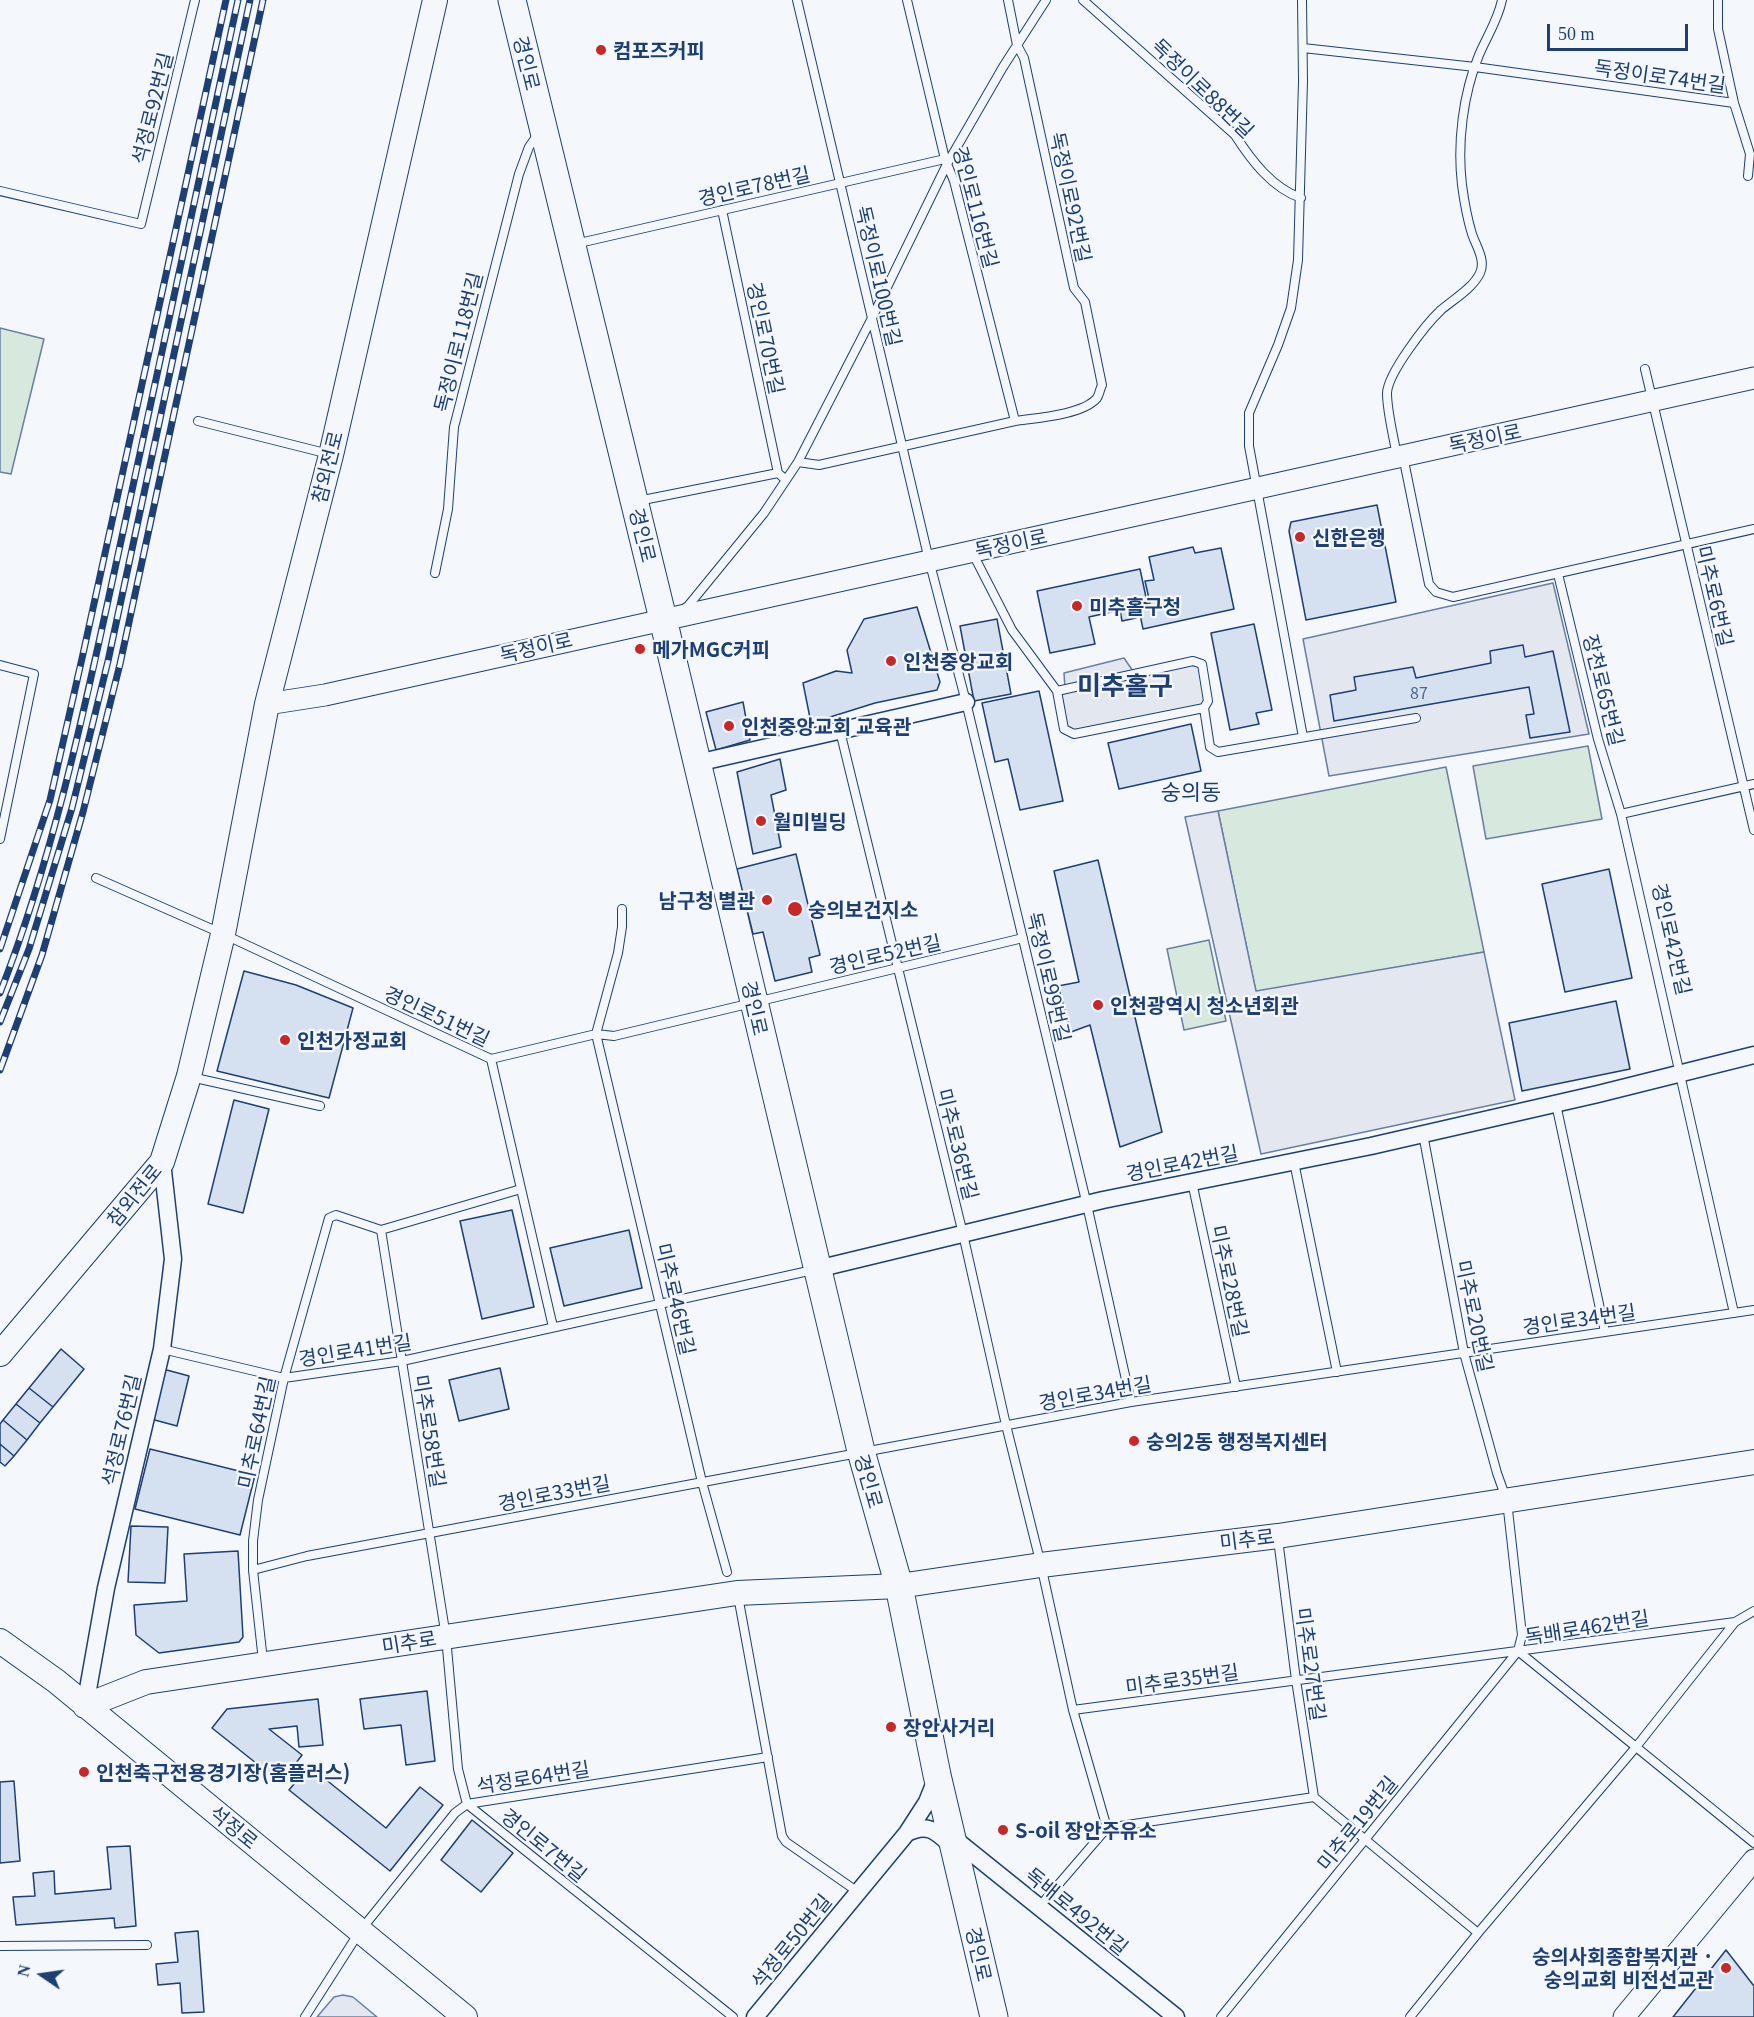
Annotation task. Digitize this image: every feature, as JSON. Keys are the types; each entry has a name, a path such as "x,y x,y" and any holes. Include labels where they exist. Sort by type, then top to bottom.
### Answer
{"main road":[{"name":"참외전로","path":"0,1354 162,1162 189,1076 223,934 267,704 331,455 435,0"},
{"name":"경인로","path":"512,0 635,502 668,618 697,763 861,1452 899,1586 937,1775 994,2017"},
{"name":"미추로","path":"85,1706 146,1682 737,1593 899,1586 1041,1565 1278,1536 1754,1462"},
{"name":"석정로","path":"0,1641 56,1681 465,2017"}],"street":[{"name":"독정이로","path":"267,704 325,694 1754,378"},
{"path":"697,763 966,702"},
{"name":"경인로42번길","path":"818,1269 1087,1205 1556,1104 1754,1055"},
{"name":"석정로76번길","path":"85,1706 106,1588 162,1349 173,1259 162,1162"},
{"name":"석정로50번길","path":"756,2017 907,1833 927,1802 937,1775"},
{"name":"독배로492번길","path":"907,1833 917,1828 936,1832 953,1843 1040,1907 1176,2017"},
{"path":"1624,2017 1754,1860"}],"lane":[{"name":"석정로92번길","path":"0,191 141,224 195,0"},
{"name":"독정이로100번길","path":"797,0 929,560"},
{"name":"경인로116번길","path":"908,0 946,162 954,181 1014,421"},
{"name":"독정이로92번길","path":"1008,0 1017,45 1024,58 1074,288 1086,302 1102,385 1097,398 1083,408 1014,421"},
{"path":"668,618 688,606 729,557 764,513 798,462 873,318 946,162 1046,0"},
{"name":"독정이로88번길","path":"1083,0 1235,135 1254,163 1271,180 1291,195 1301,198"},
{"path":"1302,0 1301,198 1298,260 1291,308 1249,413 1249,446 1304,737"},
{"path":"1502,0 1475,67 1460,135 1462,185 1472,234 1482,258 1482,270 1475,281 1438,313 1404,356 1391,378 1387,393 1429,584 1436,592 1453,597 1754,529"},
{"name":"독정이로74번길","path":"1718,0 1718,29 1734,103 1750,154 1748,176"},
{"name":"독정이로74번길","path":"1303,48 1475,67 1734,103"},
{"name":"독정이로118번길","path":"435,573 448,509 454,428 519,174 529,147 543,127"},
{"name":"경인로78번길","path":"572,245 840,183 946,162"},
{"name":"경인로70번길","path":"722,210 778,473"},
{"name":"미추로6번길","path":"1645,369 1754,830"},
{"path":"198,421 331,455"},
{"path":"798,462 819,465 1014,421"},
{"path":"635,502 778,473 786,480"},
{"path":"972,551 1012,630 1057,691 1064,729 1074,734 1204,708"},
{"name":"독정이로99번길","path":"929,560 1023,938 1087,1205 1131,1402"},
{"name":"장천로65번길","path":"1558,574 1598,739 1621,814"},
{"path":"1057,691 1193,661 1202,664 1208,701 1204,708 1210,747 1218,752 1416,718"},
{"path":"0,665 34,674 0,839"},
{"name":"미추로36번길","path":"840,731 1041,1565"},
{"path":"1621,814 1754,784"},
{"name":"경인로42번길","path":"1621,814 1734,1313"},
{"path":"96,878 223,934"},
{"path":"596,1034 618,954 622,909"},
{"name":"경인로51번길","path":"223,934 491,1059 596,1034 614,1036 754,1002"},
{"name":"경인로52번길","path":"754,1002 1023,938"},
{"name":"미추로46번길","path":"596,1034 702,1482 727,1572"},
{"path":"491,1059 554,1327"},
{"path":"189,1076 320,1106"},
{"path":"1556,1104 1605,1332"},
{"name":"미추로20번길","path":"1423,1134 1464,1353 1507,1502"},
{"path":"1294,1162 1337,1372"},
{"name":"미추로28번길","path":"1192,1182 1236,1387"},
{"path":"381,1230 521,1189"},
{"name":"미추로64번길","path":"263,1665 253,1570 253,1541 258,1500 284,1378 330,1218 336,1215 381,1230"},
{"name":"미추로58번길","path":"381,1230 446,1637"},
{"name":"경인로41번길","path":"162,1349 284,1378 402,1361 818,1269"},
{"name":"경인로34번길","path":"861,1452 1131,1402 1754,1310"},
{"name":"경인로33번길","path":"253,1570 307,1556 861,1452"},
{"path":"1296,1680 1518,1651 1522,1635 1507,1502"},
{"name":"미추로27번길","path":"1278,1536 1296,1680 1314,1797"},
{"path":"1041,1565 1073,1710 1107,1828"},
{"path":"737,1593 768,1757"},
{"name":"독배로462번길","path":"1410,2017 1478,1933 1636,1748 1735,1622 1754,1611"},
{"name":"독배로462번길","path":"1518,1651 1735,1622"},
{"path":"446,1637 458,1769 467,1804"},
{"name":"독배로462번길","path":"1518,1651 1636,1748"},
{"name":"미추로19번길","path":"1221,2017 1518,1651"},
{"name":"미추로35번길","path":"1073,1710 1296,1680"},
{"path":"1636,1748 1754,1843"},
{"name":"석정로64번길","path":"305,2017 360,1931 455,1813 467,1804 768,1757"},
{"name":"석정로50번길","path":"768,1757 782,1836 786,1842 858,1892"},
{"path":"1040,1907 1107,1828 1314,1797 1478,1933"},
{"name":"경인로7번길","path":"467,1804 733,2017"},
{"path":"0,1946 147,1945"}],"shaded area":[{"path":"0,328 44,339 11,474 0,472"},
{"path":"1553,583 1589,734 1329,776 1303,639"},
{"path":"1124,658 1135,674 1193,661 1202,664 1208,701 1204,708 1074,734 1064,729 1057,691 1065,689 1064,673"},
{"path":"1588,746 1602,819 1486,839 1473,766"},
{"path":"1446,767 1484,952 1256,992 1218,811"},
{"path":"1218,811 1256,991 1484,952 1515,1100 1261,1154 1185,817"},
{"path":"1209,940 1226,1021 1184,1030 1167,949"},
{"path":"343,1995 353,1997 377,2017 317,2017 334,1997"}],"building":[{"path":"1377,505 1396,602 1306,620 1289,531 1291,522"},
{"path":"1193,547 1195,553 1221,548 1234,609 1143,629 1138,605 1150,603 1145,581 1154,580 1149,557"},
{"path":"1140,569 1147,602 1134,605 1136,618 1122,621 1120,610 1089,617 1095,644 1050,653 1037,591"},
{"name":"인천중앙교회","path":"917,607 940,682 937,690 875,703 811,723 803,683 836,671 852,673 847,650 864,619"},
{"path":"997,619 1011,694 974,701 960,626"},
{"path":"1254,624 1272,710 1256,713 1259,724 1230,730 1211,633"},
{"path":"1523,645 1525,657 1553,651 1570,732 1530,738 1526,715 1534,714 1529,687 1334,721 1330,695 1356,690 1354,677 1413,667 1416,678 1491,663 1490,651"},
{"path":"1039,691 1063,801 1020,810 1008,759 995,762 982,703"},
{"name":"인천중앙교회 교육관","path":"743,702 750,740 716,750 706,712"},
{"path":"1191,724 1201,771 1119,789 1108,743"},
{"name":"월미빌딩","path":"780,759 786,790 771,795 781,847 753,854 737,772"},
{"path":"796,854 820,955 809,958 812,972 775,981 763,932 753,934 737,869"},
{"name":"인천광역시 청소년회관","path":"1098,860 1162,1132 1120,1147 1090,1025 1071,1032 1058,986 1079,982 1054,871"},
{"path":"1609,869 1632,978 1565,992 1542,884"},
{"name":"인천가정교회","path":"244,971 296,985 353,1008 329,1098 217,1071"},
{"path":"1616,1001 1630,1069 1522,1091 1509,1023"},
{"path":"234,1100 269,1109 243,1213 208,1204"},
{"path":"512,1210 534,1307 482,1319 460,1221"},
{"path":"629,1230 642,1288 564,1306 550,1248"},
{"path":"61,1349 84,1369 53,1407 29,1388"},
{"path":"500,1368 509,1409 459,1421 449,1380"},
{"path":"163,1369 189,1376 177,1426 151,1419"},
{"path":"29,1388 53,1407 40,1423 16,1404"},
{"path":"16,1404 40,1423 27,1440 3,1420"},
{"path":"3,1420 27,1440 14,1456 0,1444 0,1424"},
{"path":"0,1444 14,1456 5,1466 0,1462"},
{"path":"150,1449 255,1475 240,1535 135,1509"},
{"path":"131,1526 168,1527 165,1583 128,1582"},
{"path":"238,1551 243,1637 239,1642 159,1653 136,1635 134,1605 187,1601 184,1554"},
{"path":"427,1691 435,1761 406,1765 401,1725 364,1729 360,1699"},
{"path":"318,1699 323,1745 299,1747 297,1726 269,1729 302,1755 281,1783 212,1728 227,1709"},
{"path":"309,1766 386,1828 420,1787 443,1805 390,1871 289,1790"},
{"path":"14,1781 20,1861 0,1863 0,1782"},
{"path":"472,1820 513,1853 481,1892 441,1860"},
{"path":"130,1846 136,1926 115,1928 114,1918 16,1925 13,1897 35,1896 33,1873 54,1871 55,1894 111,1889 107,1847"},
{"path":"198,1931 204,2012 182,2013 180,1983 158,1985 156,1964 178,1962 175,1933"},
{"name":"숭의사회종합복지관 · 숭의교회 비전선교관","path":"1726,1950 1754,1986 1754,2017 1673,2017"}],"railway":[{"path":"0,949 50,800 226,0"},
{"path":"0,993 39,880 98,649 238,0"},
{"path":"0,1022 29,949 72,808 108,661 250,0"},
{"path":"0,1070 42,955 83,812 120,664 263,0"}],"place":[{"name":"컴포즈커피","path":"601,50"},
{"name":"신한은행","path":"1300,537"},
{"name":"미추홀구청","path":"1077,606"},
{"name":"메가MGC커피","path":"640,649"},
{"name":"인천중앙교회","path":"891,661"},
{"name":"인천중앙교회 교육관","path":"729,726"},
{"name":"월미빌딩","path":"761,821"},
{"name":"남구청 별관","path":"767,900"},
{"name":"숭의보건지소","path":"795,909"},
{"name":"인천광역시 청소년회관","path":"1098,1005"},
{"name":"인천가정교회","path":"285,1040"},
{"name":"숭의2동 행정복지센터","path":"1134,1441"},
{"name":"장안사거리","path":"891,1727"},
{"name":"인천축구전용경기장(홈플러스)","path":"84,1772"},
{"name":"S-oil 장안주유소","path":"1003,1830"},
{"name":"숭의사회종합복지관 · 숭의교회 비전선교관","path":"1726,1968"}],"district":[{"name":"미추홀구","path":"1125,685"},
{"name":"숭의동","path":"1191,792"}]}
